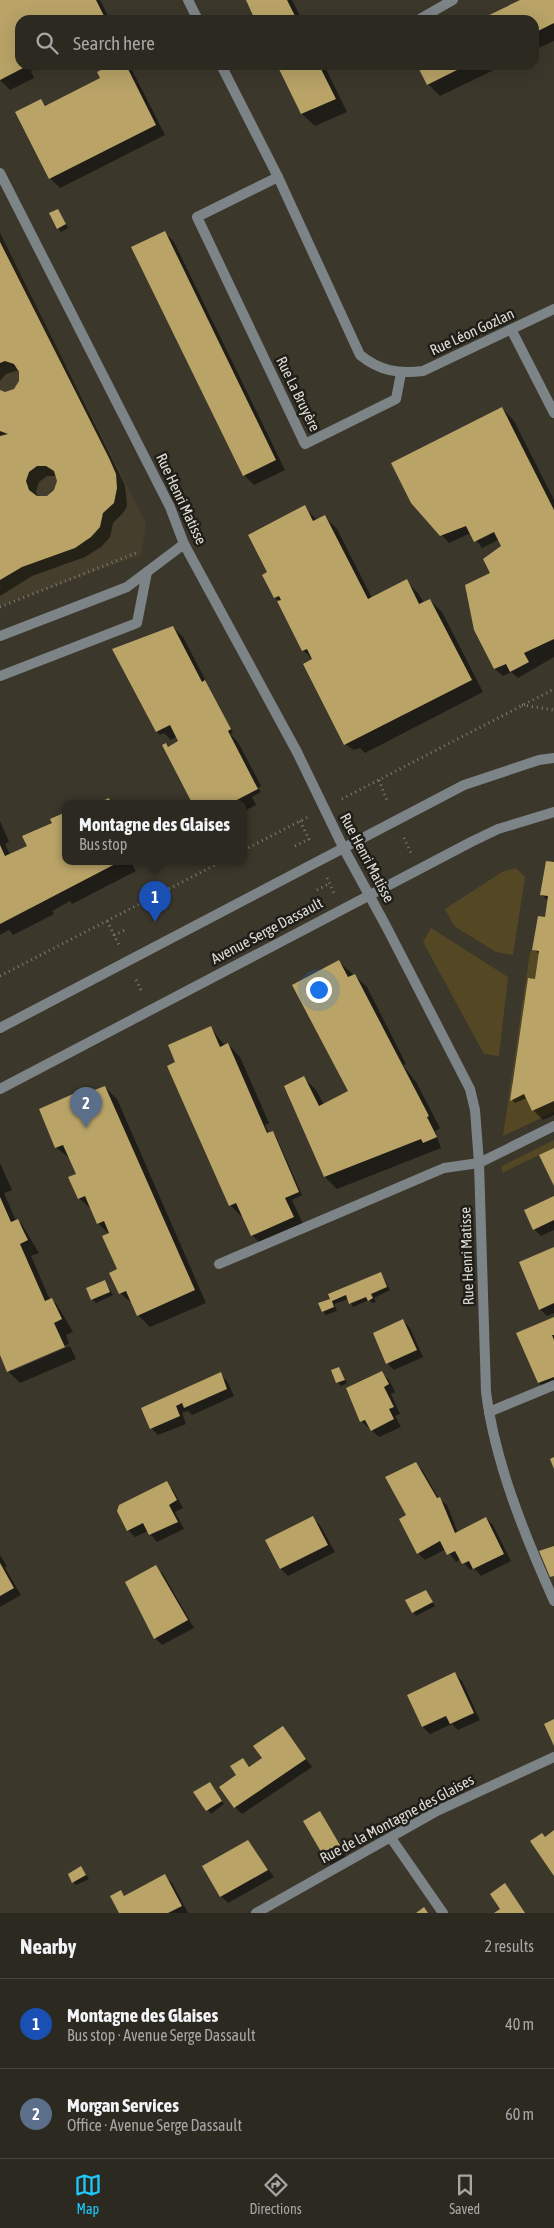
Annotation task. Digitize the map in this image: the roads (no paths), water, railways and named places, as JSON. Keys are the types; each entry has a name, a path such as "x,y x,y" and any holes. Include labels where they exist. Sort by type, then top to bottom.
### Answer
{"street":[{"path":"188,0 196,15"},
{"path":"427,15 454,0"},
{"path":"224,70 278,178 360,354 374,366 401,374"},
{"name":"Rue Henri Matisse","path":"0,173 161,490 184,544 297,752 344,849 370,894 470,1090 475,1110 479,1163 486,1392 489,1412 520,1524 554,1601"},
{"name":"Rue La Bruyère","path":"278,178 196,217 305,444 396,399 401,374"},
{"name":"Rue Léon Gozlan","path":"401,374 423,371 512,331 554,309"},
{"path":"512,331 554,413"},
{"path":"0,636 127,587 184,544"},
{"path":"0,676 137,623 147,572"},
{"path":"0,1028 464,785 540,760 554,758"},
{"name":"Avenue Serge Dassault","path":"0,1089 370,894 498,830 554,812"},
{"path":"219,1264 444,1168 479,1163 554,1126"},
{"path":"489,1412 554,1385"},
{"name":"Rue de la Montagne des Glaises","path":"256,1913 438,1811 554,1757"},
{"path":"391,1838 443,1913"}],"place":[{"name":"Montagne des Glaises","path":"155,922"},
{"name":"Morgan Services","path":"86,1128"}]}
